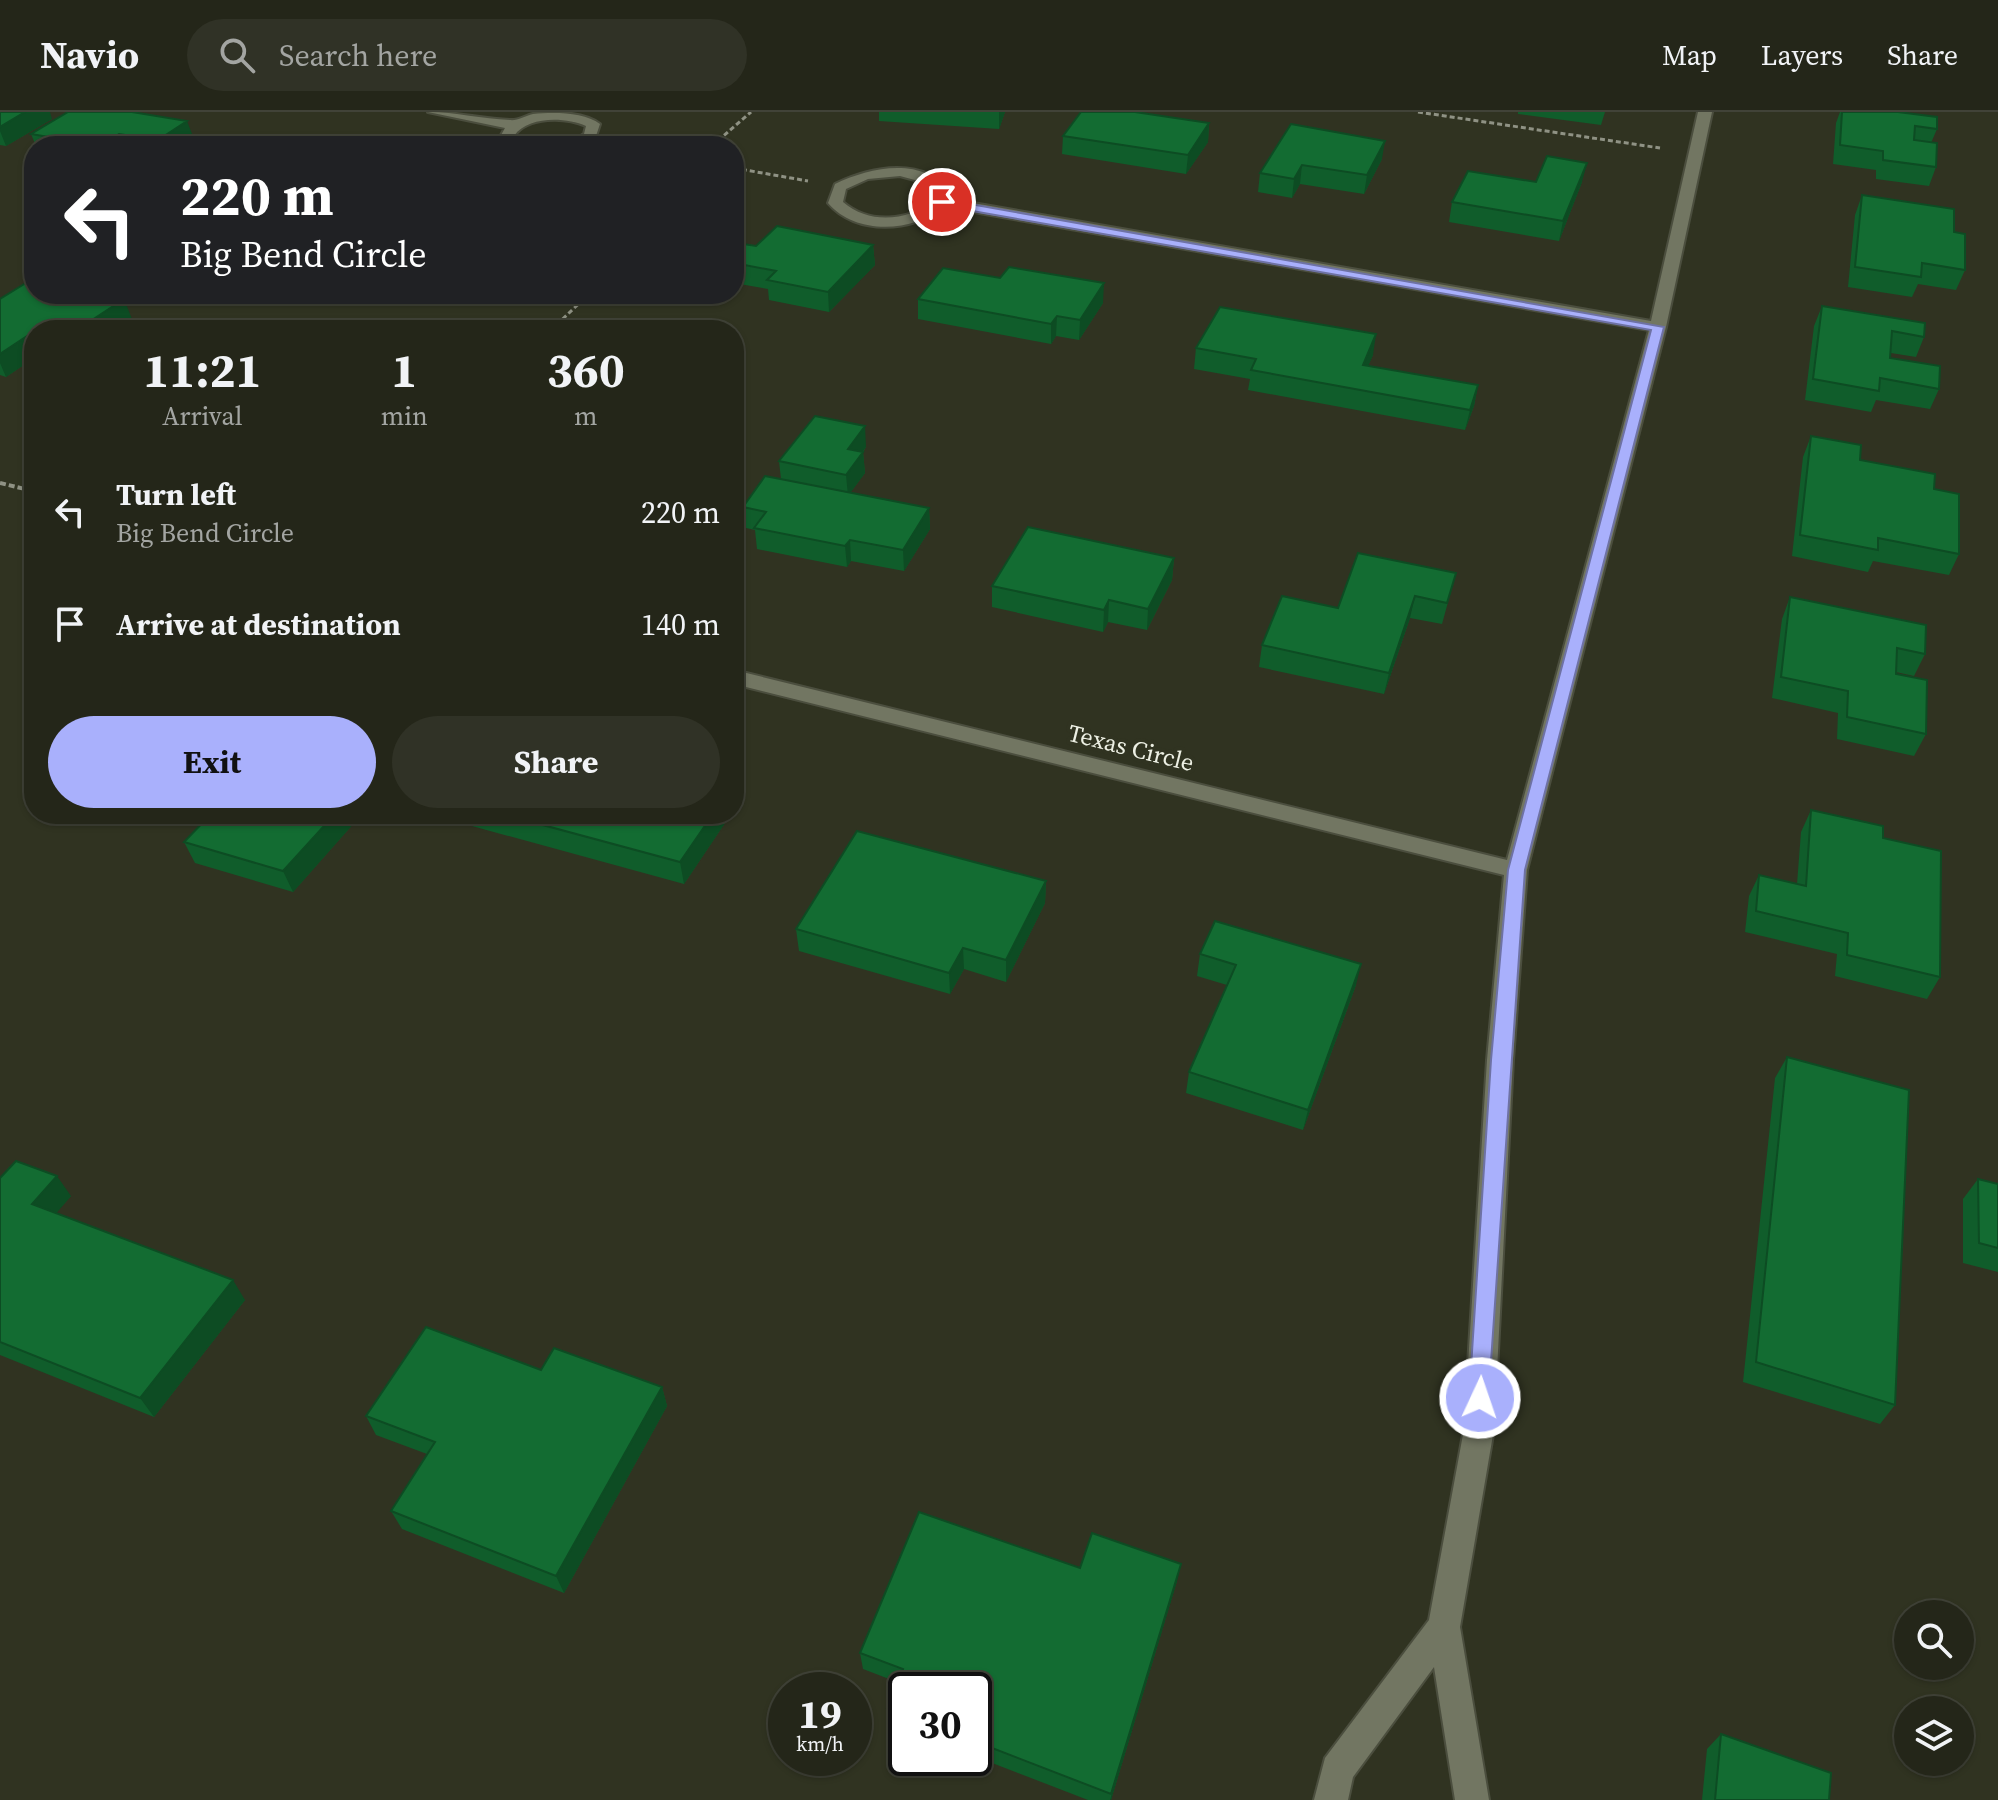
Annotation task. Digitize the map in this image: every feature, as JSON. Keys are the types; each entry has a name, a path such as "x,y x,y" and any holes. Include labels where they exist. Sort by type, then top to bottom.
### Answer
{"street":[{"path":"435,112 513,125 549,114 586,119 594,130 588,136"},
{"path":"1472,1800 1444,1627 1479,1429 1500,1060 1516,870 1658,327 1705,112"},
{"path":"508,136 513,125"},
{"path":"908,174 940,186 944,194 942,202 922,216 906,220 869,221 841,211 835,203 840,187 865,175 908,174"},
{"path":"942,202 1658,327"},
{"name":"Texas Circle","path":"744,679 1516,870"},
{"path":"1331,1800 1337,1770 1444,1627"}],"path":[{"path":"723,136 751,112"},
{"path":"1418,112 1697,153"},
{"path":"744,170 840,187"},
{"path":"562,320 578,304"},
{"path":"0,483 24,489"}],"building":[{"path":"0,112 25,112 0,127"},
{"path":"68,112 132,112 187,121 164,136 31,134"},
{"path":"1081,112 1135,112 1209,123 1188,155 1063,136"},
{"path":"1842,112 1898,112 1937,117 1937,129 1915,126 1914,140 1937,143 1936,167 1883,160 1883,151 1840,145"},
{"path":"1291,124 1385,141 1367,175 1302,165 1294,179 1260,173"},
{"path":"1547,156 1587,163 1563,221 1452,202 1468,171 1536,182"},
{"path":"1862,195 1954,209 1954,232 1965,234 1965,270 1922,263 1921,277 1855,267"},
{"path":"777,226 873,245 828,292 767,280 776,271 744,265 744,244 756,246"},
{"path":"1009,267 1104,283 1080,320 1057,316 1051,324 918,299 943,268 1000,278"},
{"path":"24,284 24,304 116,304 95,318 103,320 24,320 24,338 0,354 0,299"},
{"path":"1822,306 1925,323 1924,337 1892,331 1890,358 1940,366 1939,389 1880,378 1879,391 1813,379"},
{"path":"1220,307 1376,334 1363,365 1478,385 1470,410 1251,370 1256,359 1196,348"},
{"path":"815,416 865,426 848,449 863,452 846,475 779,461"},
{"path":"1811,436 1861,445 1860,460 1935,474 1934,489 1959,494 1959,554 1878,538 1878,550 1800,535"},
{"path":"765,476 929,508 903,550 850,540 845,546 754,528 766,512 744,506"},
{"path":"1028,527 1174,558 1148,609 1109,600 1104,610 992,586"},
{"path":"1358,553 1456,573 1447,603 1415,596 1389,673 1262,645 1282,596 1338,608"},
{"path":"1790,597 1926,625 1925,654 1897,648 1896,674 1927,680 1926,734 1847,717 1848,691 1781,677"},
{"path":"1811,810 1883,826 1883,838 1941,851 1940,977 1847,955 1848,933 1756,911 1759,875 1806,886"},
{"path":"201,824 326,824 283,871 184,842"},
{"path":"539,824 706,824 680,862"},
{"path":"857,831 1046,881 1006,960 963,948 949,973 796,929"},
{"path":"1215,921 1361,964 1308,1110 1189,1072 1236,965 1200,954"},
{"path":"1787,1057 1909,1090 1895,1405 1756,1362"},
{"path":"16,1161 57,1176 32,1204 233,1280 140,1398 0,1342 0,1178"},
{"path":"1978,1179 1998,1184 1998,1248 1979,1243"},
{"path":"426,1327 541,1370 554,1348 662,1387 556,1576 391,1511 435,1442 366,1416"},
{"path":"919,1512 1080,1568 1092,1533 1181,1564 1111,1794 992,1748 992,1672 902,1672 903,1669 860,1653"},
{"path":"1721,1734 1831,1773 1829,1800 1715,1800"}],"route":[{"path":"942,202 1658,327 1516,870 1500,1060 1480,1398"}]}
